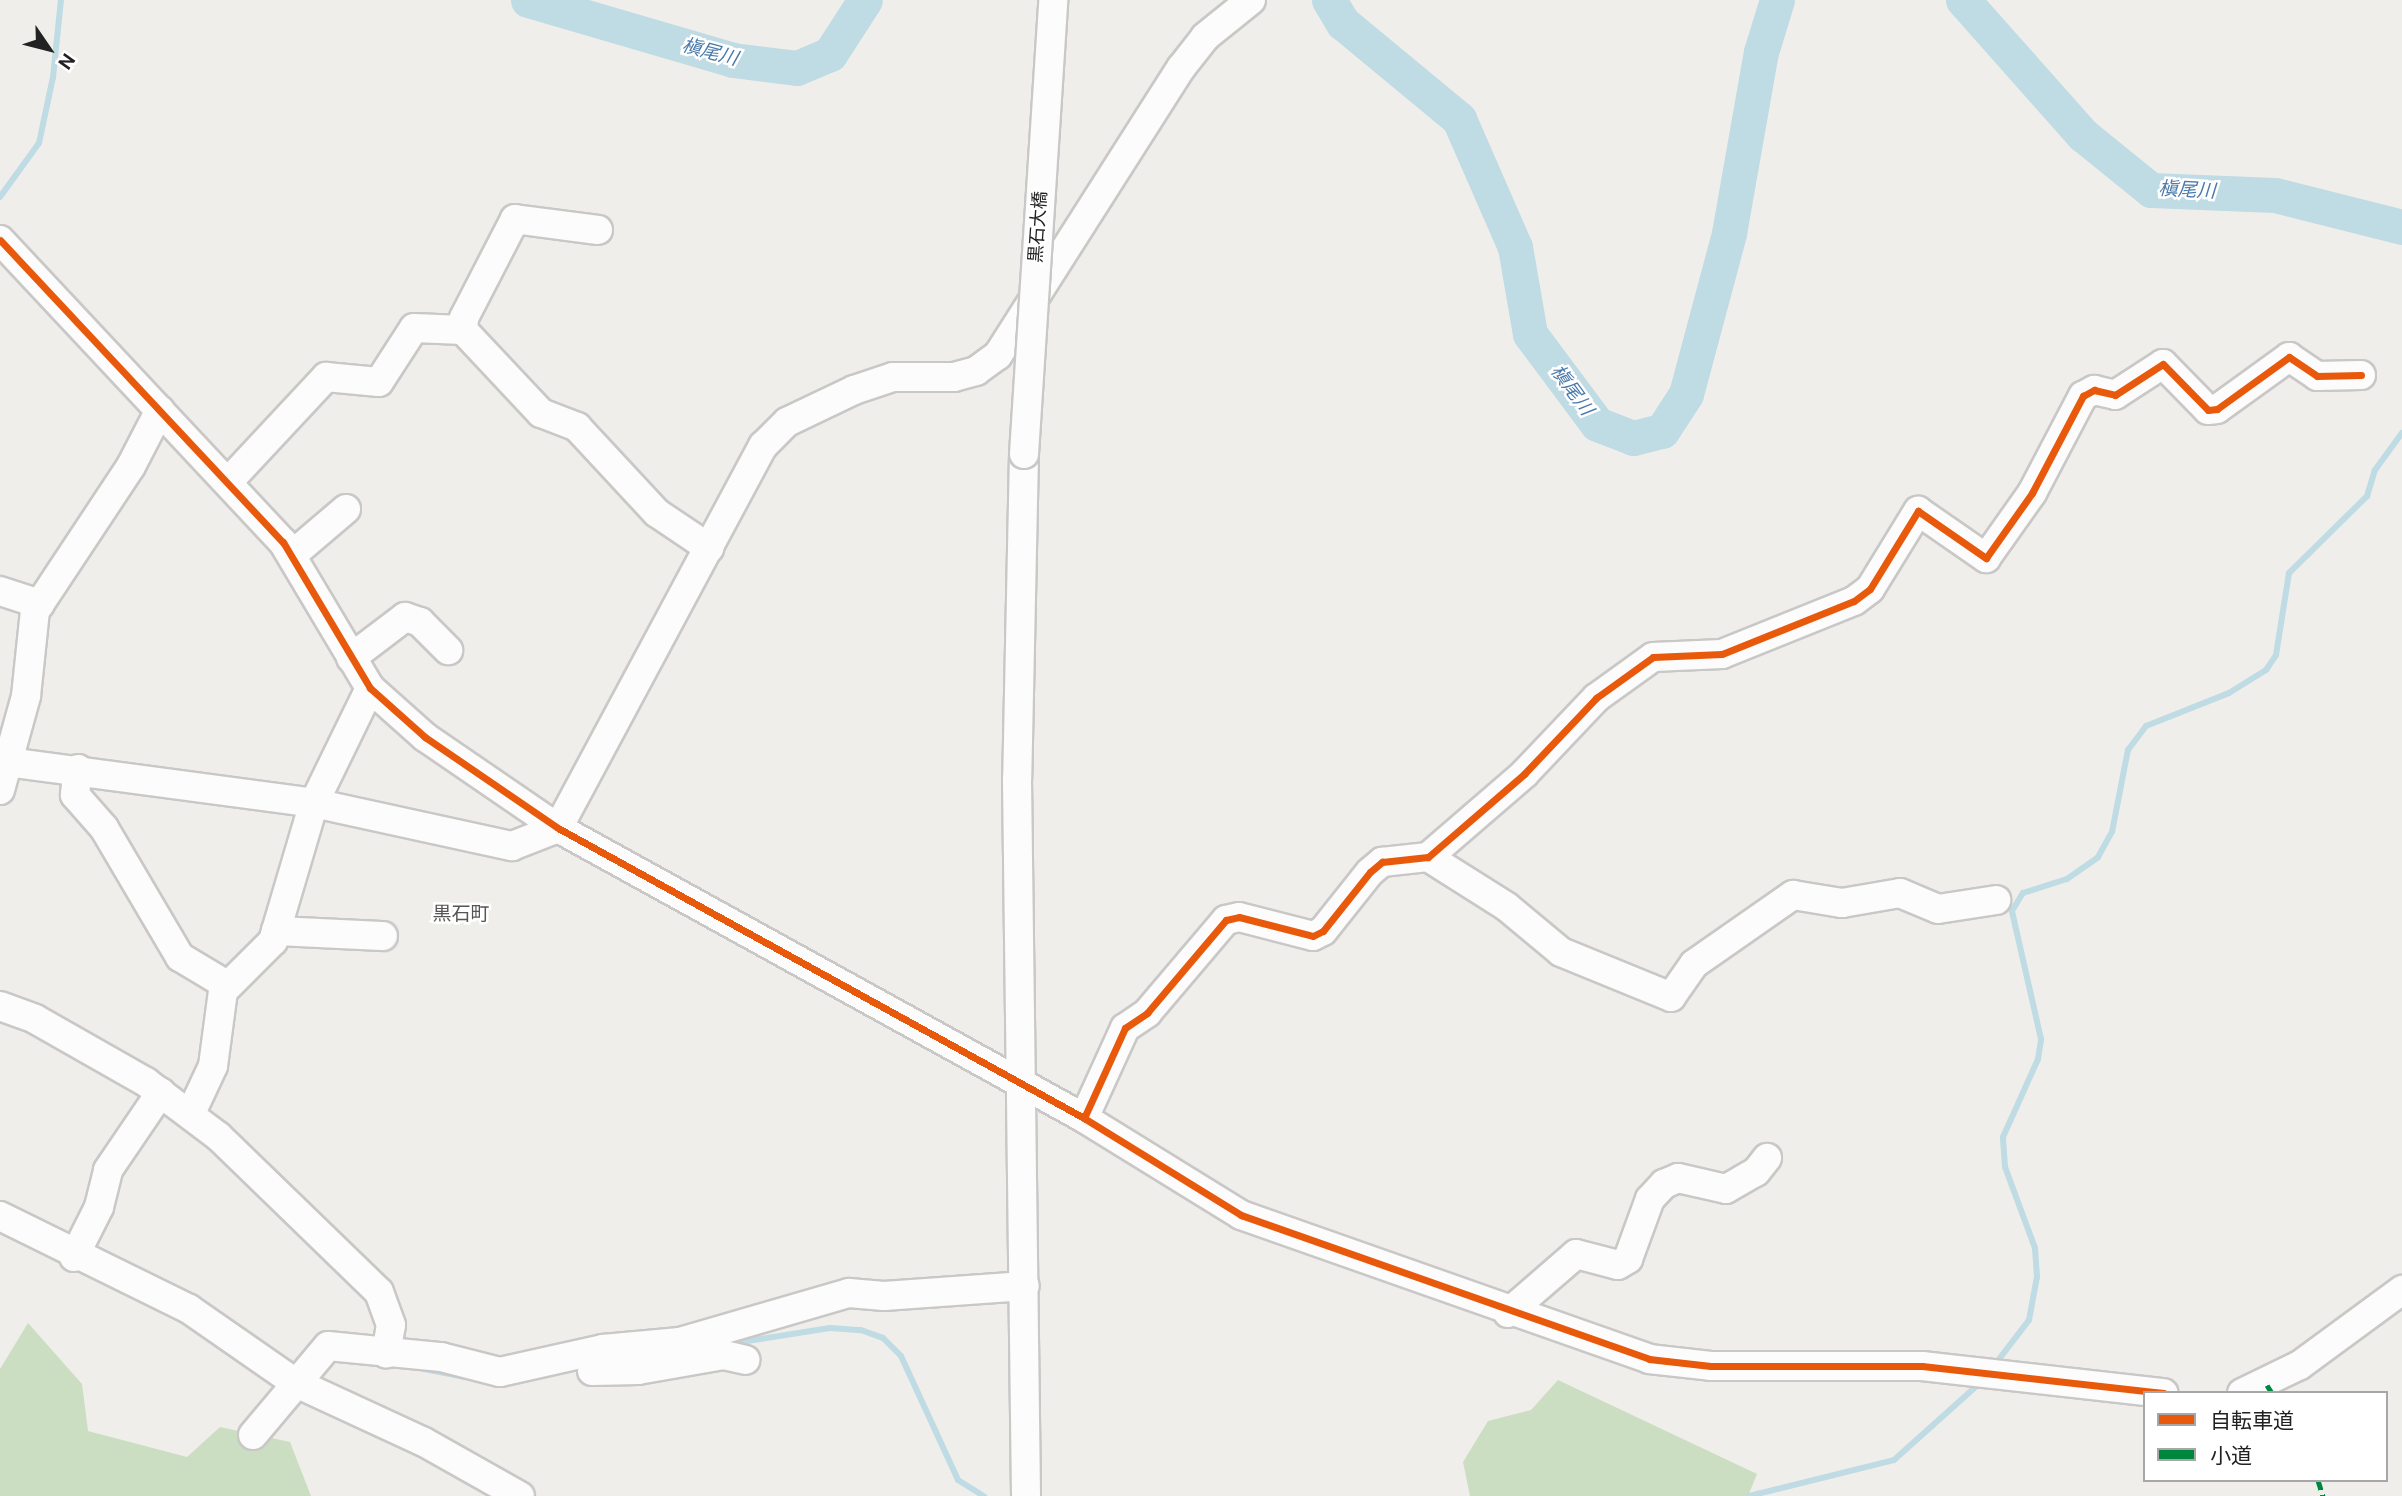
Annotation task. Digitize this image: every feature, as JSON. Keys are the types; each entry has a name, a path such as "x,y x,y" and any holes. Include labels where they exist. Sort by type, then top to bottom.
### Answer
{"street":[{"name":"黒石大橋","path":"1026,1496 1024,1086 1017,779 1024,454 1053,0"},
{"path":"4,761 314,803 512,846 558,828 763,446 788,422 893,377 954,377 976,370 998,355 1181,68 1205,37 1251,0"},
{"path":"463,330 464,318 515,219 598,230"},
{"path":"0,240 228,482 292,555 370,688 425,737 558,828 1084,1118 1241,1215 1508,1313 1678,1365 1922,1366 2146,1391"},
{"path":"228,482 326,377 379,382 414,327 463,330 541,413 577,426 657,513 709,548"},
{"path":"1084,1118 1125,1028 1147,1013 1226,920 1239,917 1313,936 1382,862 1428,858 1524,774 1596,698 1653,657 1722,654 1854,601 1870,589 1918,511 1986,558 2032,493 2083,396 2094,390 2115,395 2154,365 2163,364 2208,410 2217,409 2289,357 2317,376 2361,375"},
{"path":"0,790 4,761 26,696 40,604 131,466 160,410"},
{"path":"292,555 346,509"},
{"path":"0,591 40,604"},
{"path":"351,658 405,617 420,622 448,650"},
{"path":"191,1113 212,1066 227,985 261,959 276,931 314,803 370,688"},
{"path":"78,769 75,795 104,828 180,957 227,985"},
{"path":"1428,858 1507,907 1561,953 1671,998 1694,964 1793,895 1842,903 1900,893 1938,909 1996,900"},
{"path":"276,931 383,936"},
{"path":"0,1006 35,1019 161,1092 191,1113 379,1292 391,1325 386,1354"},
{"path":"74,1256 99,1207 108,1170 161,1092"},
{"path":"1508,1313 1576,1254 1618,1265 1628,1259 1650,1199 1664,1184 1678,1178 1726,1189 1756,1172 1767,1158"},
{"path":"0,1216 74,1256 189,1309 294,1382 424,1442 520,1496"},
{"path":"593,1371 624,1358 849,1293 884,1296 1025,1286"},
{"path":"2246,1391 2300,1365 2402,1290"},
{"path":"253,1435 294,1382 328,1346 386,1354 441,1357 500,1371 624,1358 724,1355 745,1360"}],"green space":[{"path":"28,1323 82,1384 88,1431 187,1457 220,1427 290,1442 311,1496 0,1496 0,1369"},
{"path":"1558,1380 1757,1474 1748,1496 1470,1496 1463,1462 1488,1421 1531,1410"}],"waterway":[{"path":"0,197 39,143 53,77 61,0"},
{"name":"槇尾川","path":"528,0 733,60 797,68 830,54 865,0"},
{"name":"槇尾川","path":"1329,0 1343,23 1459,119 1515,247 1530,334 1597,424 1633,438 1662,431 1686,394 1729,233 1761,52 1777,0"},
{"name":"槇尾川","path":"1963,0 2083,135 2151,190 2275,195 2402,227"},
{"path":"1993,1367 2029,1320 2037,1277 2035,1248 2005,1167 2003,1137 2038,1059 2041,1039 2012,911 2023,893 2067,879 2098,857 2112,832 2128,750 2146,726 2229,693 2266,670 2276,655 2289,573 2367,496 2375,470 2402,433"},
{"path":"728,1344 830,1328 861,1330 883,1338 901,1356 958,1480 984,1496"},
{"path":"424,1369 465,1377"},
{"path":"1749,1496 1894,1460 1982,1381"}],"marked path":[{"path":"2267,1385 2271,1391"},
{"path":"2319,1482 2323,1496"}],"cycle path":[{"path":"0,240 283,542 370,688 425,737 558,828 1084,1118 1241,1215 1649,1359 1711,1366 1922,1366 2145,1391"},
{"path":"1084,1118 1125,1028 1147,1013 1226,920 1239,917 1313,936 1323,931 1370,872 1382,862 1428,857 1524,774 1596,698 1653,657 1722,654 1854,601 1870,589 1918,511 1986,558 2032,493 2083,396 2094,390 2115,395 2163,364 2208,410 2217,409 2289,357 2317,376 2361,375"}],"district":[{"name":"黒石町","path":"461,914"}]}
